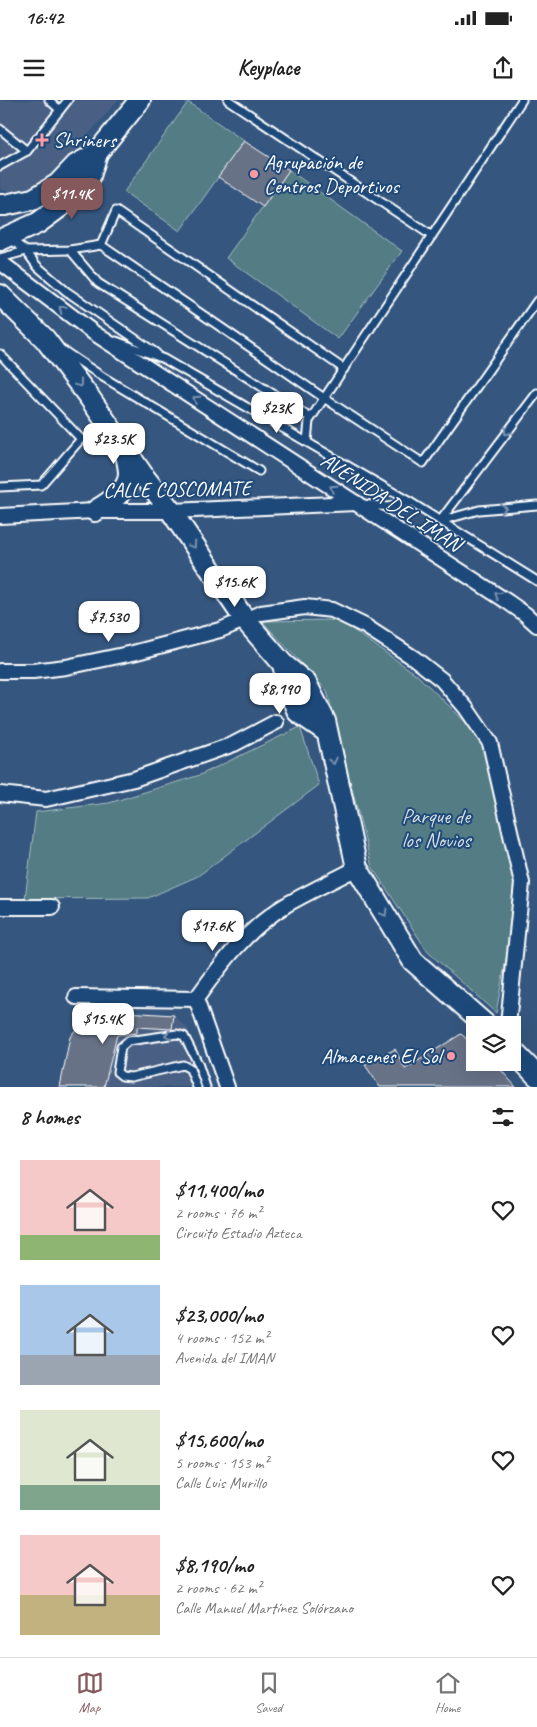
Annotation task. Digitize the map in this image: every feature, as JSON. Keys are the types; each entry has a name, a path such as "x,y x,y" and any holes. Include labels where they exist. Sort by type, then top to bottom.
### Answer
{"street":[{"path":"0,205 5,206 33,199 58,184 76,165 97,153 140,100"},
{"path":"2,237 38,223 72,198 90,176 97,153"},
{"name":"AVENIDA DEL IMAN","path":"0,260 94,333 508,602 537,625"},
{"path":"0,296 44,339 89,397 126,452 171,511 245,620 283,664 306,683 325,721 357,868 413,961 476,1016"},
{"path":"95,511 117,496 123,488 129,476 126,452"},
{"name":"CALLE COSCOMATE","path":"0,516 95,511 171,511 356,503"},
{"path":"0,671 33,671 66,667 133,653 220,630 261,613 305,607 332,610 365,626 414,658 442,680 466,708 490,743 522,883 509,1016"},
{"path":"0,794 46,799 134,779 234,744 276,722"},
{"path":"196,999 221,965 249,934 284,906 357,868"},
{"path":"0,907 52,908"},
{"path":"76,997 196,999"},
{"path":"196,999 226,1087"},
{"path":"521,1059 537,1076"}],"lane":[{"path":"49,100 60,110"},
{"path":"0,166 26,151 68,100"},
{"path":"228,100 432,236"},
{"path":"307,442 309,421 522,100"},
{"path":"0,128 26,151"},
{"path":"101,245 116,212 344,369"},
{"path":"2,237 26,251 37,266 66,291 164,359 410,502 537,581"},
{"path":"0,260 26,251 70,250 101,245 324,398 422,462 537,302"},
{"path":"70,250 98,283 312,418"},
{"path":"94,333 164,359"},
{"path":"44,339 103,377 259,471"},
{"path":"0,354 81,440 41,485 0,487"},
{"path":"440,521 537,393"},
{"path":"356,503 388,507 410,502"},
{"path":"440,521 479,510 537,504"},
{"path":"193,1055 190,1062 183,1065 131,1077 122,1076 117,1072 121,1047 128,1041 177,1034 184,1036 193,1055 205,1084"},
{"path":"183,1065 190,1069 197,1085"}],"shaded area":[{"name":"Shriners","path":"0,100 118,100 49,180 17,192 0,189"},
{"path":"110,1011 174,1015 188,1029 212,1087 60,1087 70,1037 83,1020"}],"green space":[{"path":"188,102 244,141 180,231 124,192"},
{"path":"289,170 402,251 338,339 226,258"},
{"name":"Parque de los Novios","path":"339,620 416,674 477,733 508,811 517,899 496,1013 428,952 372,867 327,691 262,621"},
{"path":"300,727 319,785 198,876 148,898 25,899 36,812 109,803 200,775"}],"building":[{"name":"Agrupación de Centros Deportivos","path":"244,141 289,170 263,207 218,177"},
{"path":"110,1011 174,1015 172,1029 137,1027 137,1033 117,1035 104,1087 60,1087 70,1037 83,1020"},
{"name":"Almacenes El Sol","path":"461,1034 466,1038 466,1071 502,1071 516,1087 380,1087 365,1065 395,1049 405,1069"}],"place":[{"name":"Shriners","path":"42,140"},
{"name":"Agrupación de Centros Deportivos","path":"254,174"},
{"name":"Almacenes El Sol","path":"451,1056"}]}
